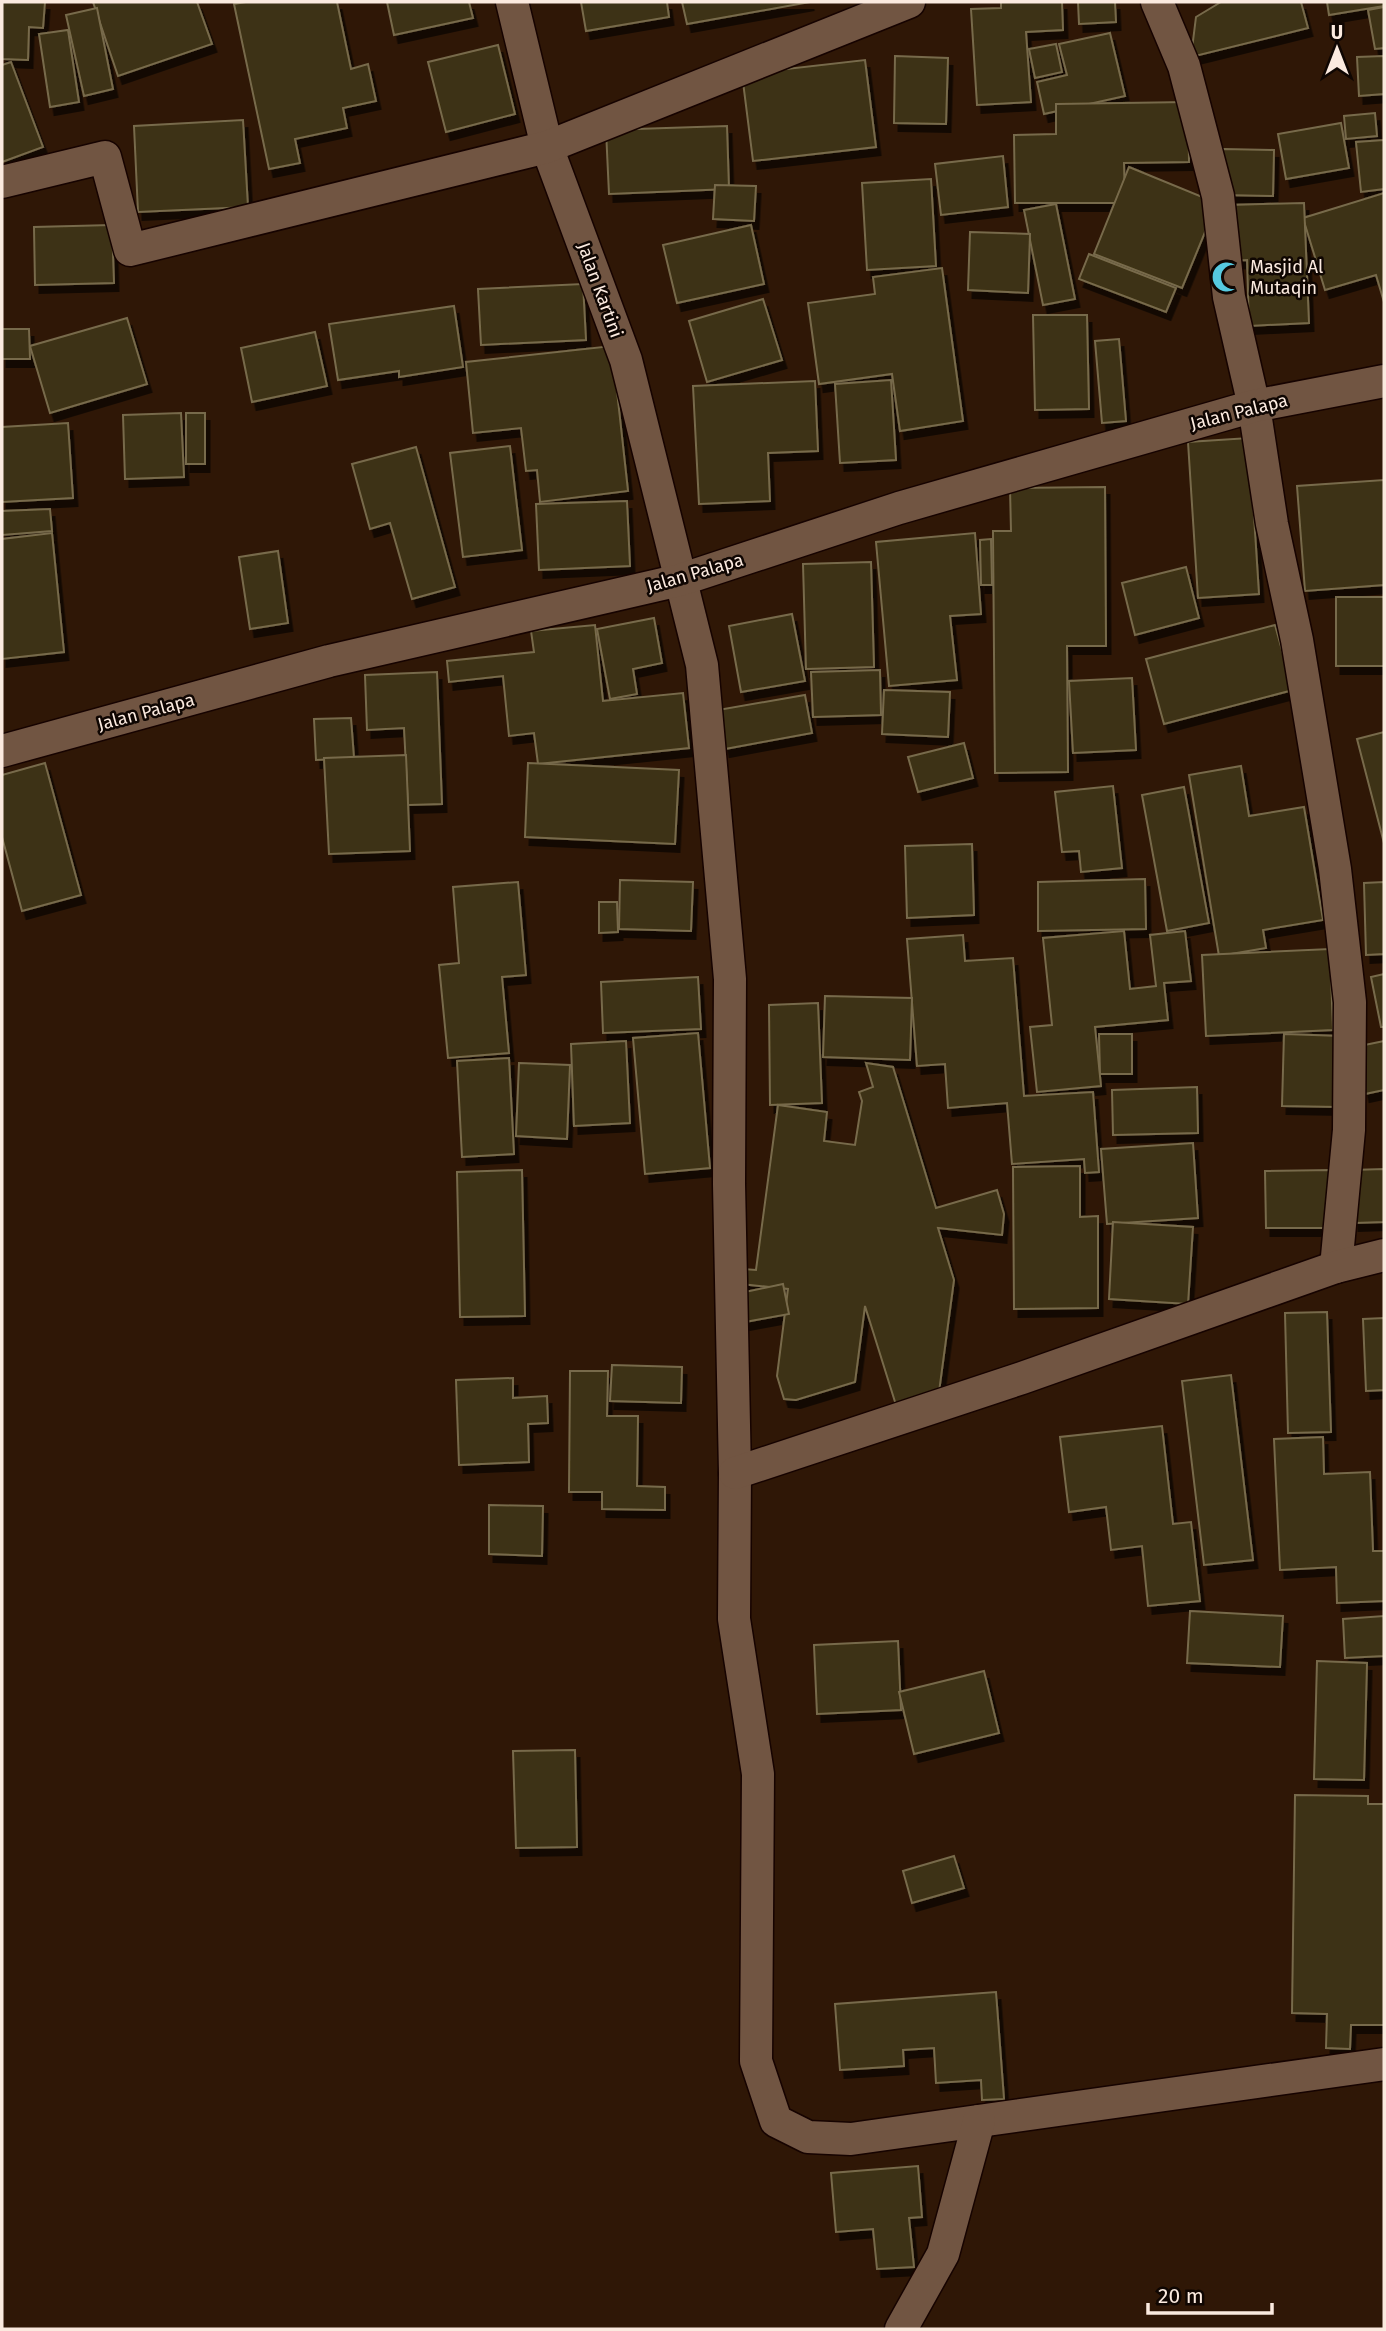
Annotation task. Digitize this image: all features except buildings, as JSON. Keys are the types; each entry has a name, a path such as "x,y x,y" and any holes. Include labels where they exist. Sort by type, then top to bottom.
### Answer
{"street":[{"name":"Jalan Kartini","path":"512,2 547,147 626,360 702,665 730,979 729,1184 735,1473 734,1619 758,1774 757,2061 776,2122 808,2137 851,2139 1384,2064"},
{"path":"2,182 105,157 130,250 547,147 909,2"},
{"path":"1157,2 1184,66 1218,196 1229,297 1254,406 1272,524 1297,640 1335,869 1350,1002 1349,1130 1336,1267"},
{"name":"Jalan Palapa","path":"2,751 329,661 680,580 899,508 1254,406 1384,381"},
{"path":"735,1473 1022,1378 1336,1267 1384,1255"},
{"path":"901,2329 943,2254 979,2122"}],"place":[{"name":"Masjid Al Mutaqin","path":"1227,277"}]}
